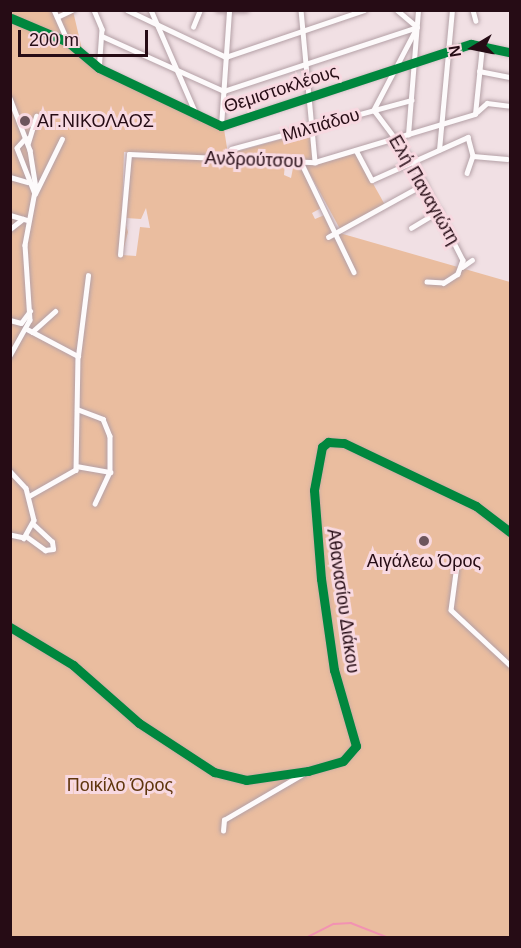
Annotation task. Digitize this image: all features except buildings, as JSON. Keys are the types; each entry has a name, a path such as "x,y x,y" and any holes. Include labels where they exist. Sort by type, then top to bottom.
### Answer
{"street":[{"path":"11,19 13,10"},
{"path":"54,10 68,42"},
{"path":"57,17 72,10"},
{"path":"94,10 102,36 99,68"},
{"path":"127,10 226,57 364,10"},
{"path":"151,10 197,116"},
{"path":"193,27 200,10"},
{"path":"218,10 229,12 247,10"},
{"path":"301,10 315,162"},
{"path":"397,10 417,27"},
{"path":"408,135 418,10"},
{"path":"439,150 452,10"},
{"path":"473,10 476,21"},
{"path":"221,126 229,12"},
{"name":"Θεμιστοκλέους","path":"11,19 68,42 99,68 221,126 447,52 482,46 510,52"},
{"path":"102,36 224,91 417,27"},
{"path":"374,110 417,27"},
{"path":"475,114 482,46"},
{"path":"479,71 510,77"},
{"name":"Μιλτιάδου","path":"231,149 411,100"},
{"path":"11,101 27,141 35,194"},
{"name":"Ανδρούτσου","path":"120,255 129,154 315,162 475,114 484,104 510,106"},
{"name":"Ελή Παναγιώτη","path":"374,110 397,138 412,162 459,248 462,267 444,283 427,282"},
{"path":"17,145 27,141 36,116"},
{"path":"356,150 372,180 470,138 473,156 467,173"},
{"path":"29,330 25,220 62,139"},
{"path":"10,141 17,145 27,182 35,194"},
{"path":"473,156 507,159"},
{"path":"301,162 354,272"},
{"path":"10,177 27,182"},
{"path":"328,237 424,184"},
{"path":"411,228 439,211"},
{"path":"10,214 25,220"},
{"path":"10,229 25,220"},
{"path":"462,267 472,260"},
{"path":"30,496 75,473 78,356 88,276"},
{"path":"10,320 21,323 30,311"},
{"path":"10,356 29,330 55,311"},
{"path":"29,330 78,356"},
{"path":"77,409 107,424 110,472 95,504"},
{"name":"Αθανασίου Διάκου","path":"10,627 73,665 138,723 214,772 246,780 308,771 343,761 356,746 335,676 321,579 314,490 322,447 328,442 344,443 476,506 510,532"},
{"path":"76,466 110,472"},
{"path":"10,471 30,496 33,524 26,537"},
{"path":"10,535 26,537 45,550 53,549 52,542 33,524"},
{"path":"457,565 451,610 510,665"},
{"path":"223,831 224,820 308,771"}],"green space":[{"name":"Ποικίλο Όρος","path":"10,11 73,11 85,62 224,129 228,154 311,131 312,161 124,152 122,211 128,232 122,255 136,256 140,227 150,228 146,208 141,219 126,218 129,157 285,163 284,175 291,178 294,163 300,164 323,207 312,213 315,219 327,214 336,232 510,282 510,937 11,937"},
{"path":"356,153 385,205 340,229 305,165"}],"waterway":[{"path":"306,938 334,924 351,923 389,938"}],"cycle path":[{"path":"11,18 68,42 99,68 221,126 471,44 510,52"},
{"path":"10,627 73,665 139,723 214,772 246,780 308,771 343,761 356,746 334,670 321,579 314,490 322,447 328,442 344,443 476,506 510,532"}],"place":[{"name":"ΑΓ.ΝΙΚΟΛΑΟΣ","path":"25,121"},
{"name":"Αιγάλεω Όρος","path":"424,541"}]}
